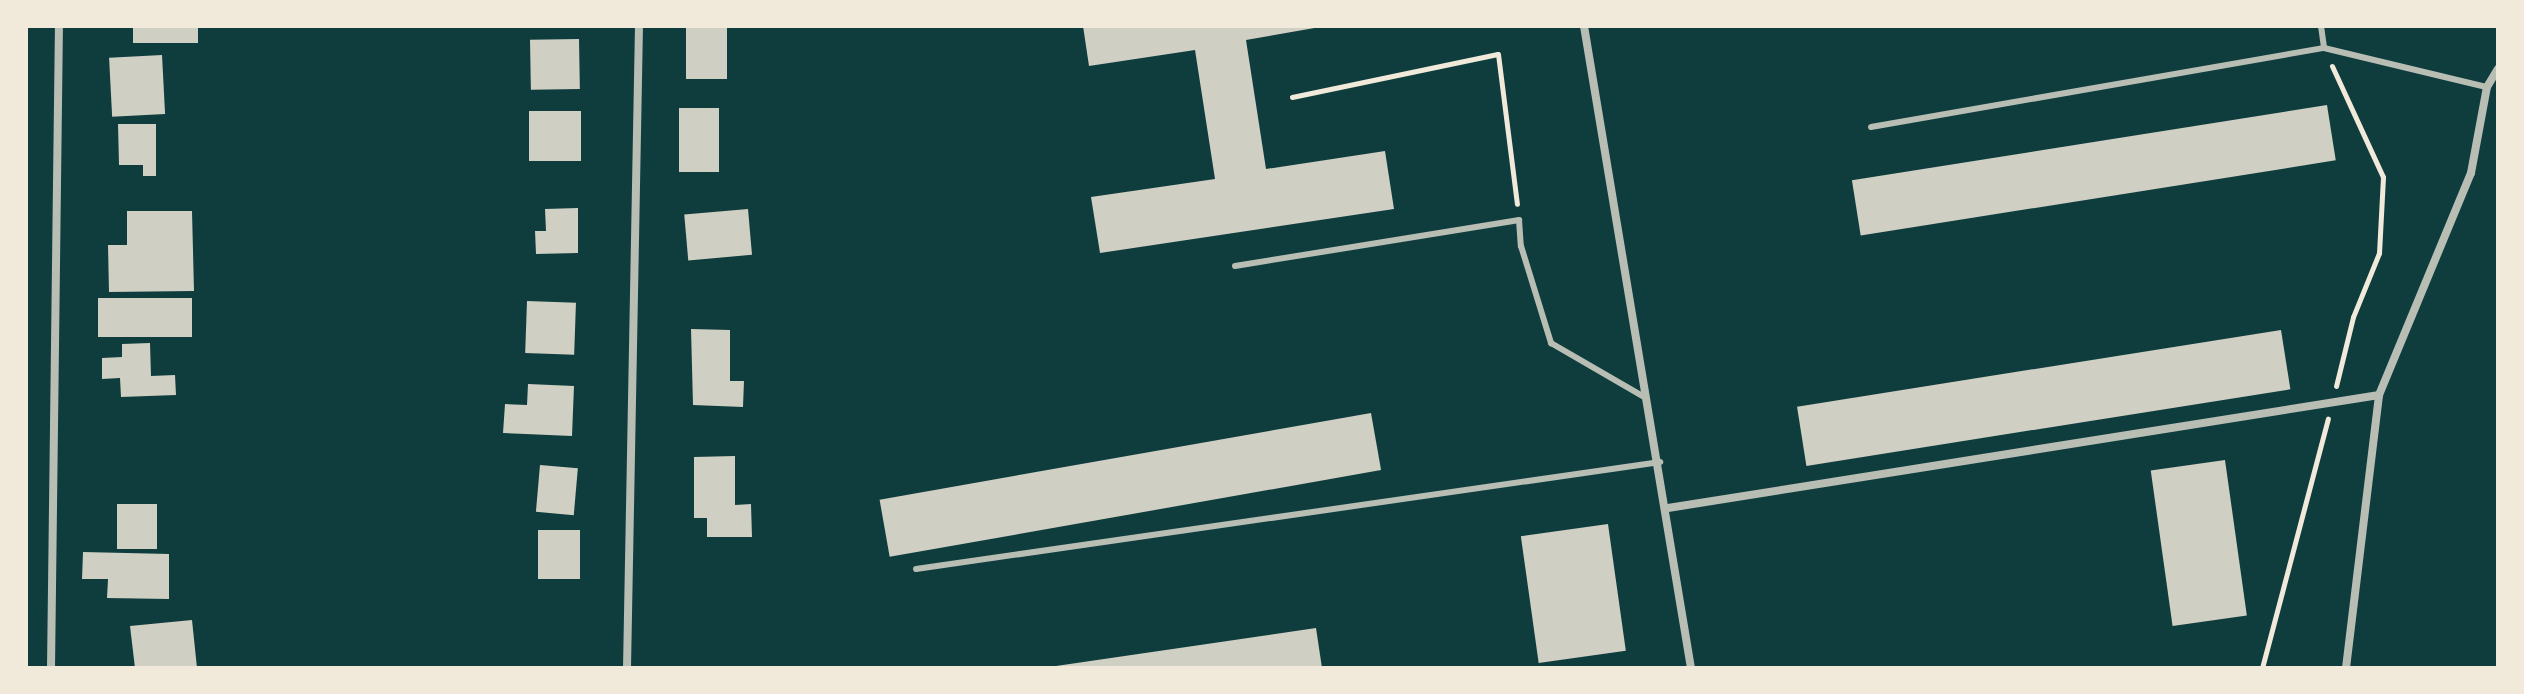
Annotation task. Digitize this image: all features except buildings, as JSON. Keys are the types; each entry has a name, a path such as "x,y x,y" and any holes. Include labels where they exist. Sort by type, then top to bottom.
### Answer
{"street":[{"path":"51,668 59,26"},
{"path":"627,668 639,26"},
{"path":"1584,26 1668,508 1691,668"},
{"path":"2346,668 2379,395 2471,173 2487,87 2498,69"},
{"path":"1668,508 2379,395"}],"lane":[{"path":"2321,26 2324,48"},
{"path":"1871,127 2324,48 2487,87"},
{"path":"1235,266 1519,220 1521,246 1551,343 1649,400"},
{"path":"916,569 1660,462"}],"path":[{"path":"2262,668 2353,317 2379,253 2383,177 2324,48"},
{"path":"1292,97 1498,54 1519,220"}]}
